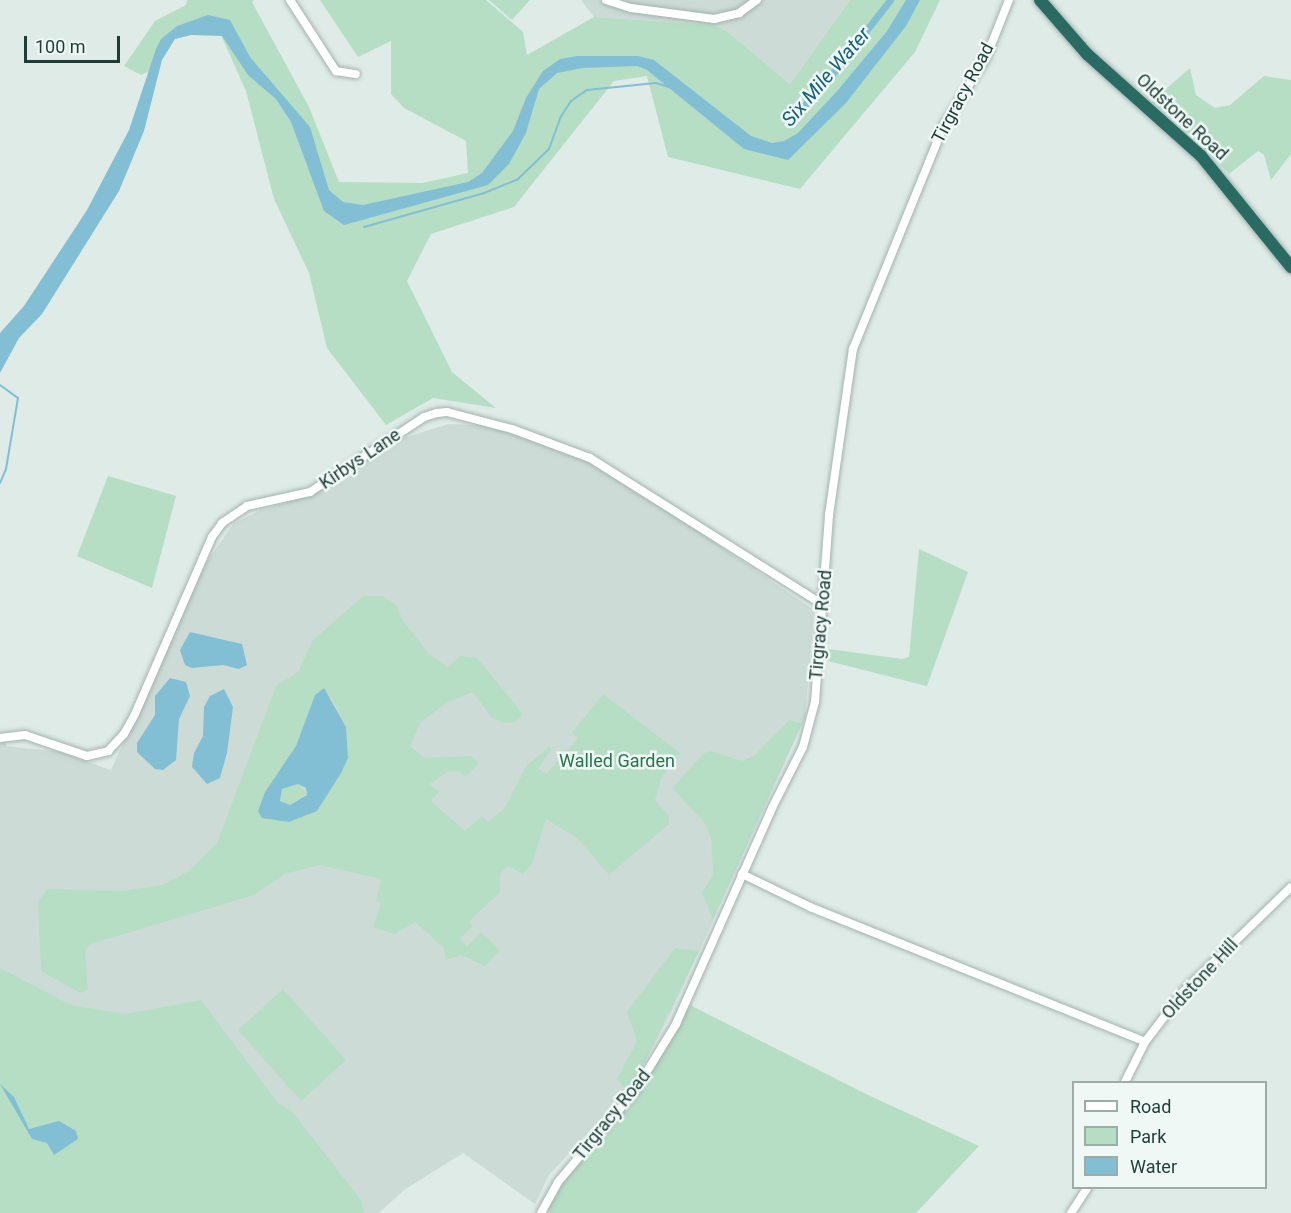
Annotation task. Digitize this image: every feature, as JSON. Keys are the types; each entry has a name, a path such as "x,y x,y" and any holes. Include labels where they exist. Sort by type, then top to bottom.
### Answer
{"highway":[{"name":"Oldstone Road","path":"1040,0 1087,54 1201,156 1291,267"}],"street":[{"path":"290,0 336,71 356,74"},
{"path":"606,0 632,8 714,19 739,13 757,0"},
{"name":"Tirgracy Road","path":"541,1213 558,1182 626,1103 676,1024 811,723 830,508 858,333 943,127 986,58 1008,0"},
{"name":"Kirbys Lane","path":"0,738 26,735 87,756 108,751 124,734 135,714 212,537 222,523 247,506 310,492 424,417 436,413 512,429 590,458 822,604"},
{"path":"742,874 810,907 1145,1042"},
{"name":"Oldstone Hill","path":"1126,1081 1145,1042 1184,992 1291,887"},
{"path":"1071,1213 1086,1189"}],"shaded area":[{"path":"581,0 850,0 790,84 727,31 714,25 594,17"},
{"path":"448,424 490,426 603,467 814,610 805,718 671,1013 634,1083 549,1175 535,1204 463,1153 404,1190 379,1213 0,1213 0,740 6,739 6,746 60,752 111,770 204,566 234,523 261,510 313,495 397,440"}],"green space":[{"path":"187,0 254,0 252,2 309,107 339,182 422,183 468,173 466,141 404,108 391,94 391,41 358,57 320,0 486,0 523,32 527,55 594,17 714,25 727,31 790,84 850,0 940,0 915,52 800,189 668,157 647,76 614,81 514,207 431,234 407,281 452,372 496,408 433,398 386,425 327,348 309,273 274,199 246,91 221,35 214,28 174,34 153,69 141,75 124,66 155,21 186,5"},
{"path":"489,0 530,0 512,20"},
{"path":"1190,68 1196,95 1215,108 1230,105 1264,76 1291,80 1291,154 1271,180 1264,155 1258,151 1229,174 1179,122 1151,102"},
{"path":"108,476 176,496 152,588 77,556"},
{"path":"919,549 968,572 927,686 824,660 829,649 902,659 909,657"},
{"name":"Walled Garden","path":"363,596 382,596 396,605 404,622 429,654 448,667 460,656 477,658 523,714 515,722 504,723 491,717 473,692 448,702 421,722 410,746 425,758 471,756 479,763 466,777 459,771 448,772 429,784 439,792 431,801 465,831 482,816 488,822 504,809 527,765 549,747 552,750 538,768 546,774 578,738 572,733 603,694 680,753 661,779 655,800 669,816 669,824 609,875 578,839 546,819 532,864 523,874 508,866 500,874 500,892 469,922 473,926 460,939 467,946 481,932 500,951 485,966 461,955 446,960 444,948 415,922 394,934 373,927 381,903 376,901 381,879 320,865 285,874 254,895 91,944 85,950 88,990 80,993 41,971 38,901 47,889 122,891 163,885 190,870 217,843 276,686 298,672 313,640","holes":["318,691 332,698 346,727 348,758 317,812 262,818 265,792 296,746"]},
{"path":"789,720 802,723 713,919 702,893 713,875 711,837 704,822 672,788 704,753 711,751 742,761 755,755"},
{"path":"298,784 307,794 289,805 280,801 283,789"},
{"path":"675,948 699,951 634,1083 629,1089 623,1087 617,1079 637,1041 627,1012"},
{"path":"0,968 71,1005 126,1014 201,1000 278,1103 292,1111 361,1200 364,1213 0,1213"},
{"path":"283,989 346,1060 301,1101 238,1030"},
{"path":"690,1005 868,1095 979,1146 916,1213 551,1213 547,1210 558,1187 633,1102"}],"water":[{"path":"906,0 920,0 906,26 846,103 788,160 744,149 647,70 637,66 583,68 557,73 539,89 526,133 509,164 488,185 344,225 324,211 291,122 276,99 248,75 222,36 191,35 175,39 162,60 144,131 119,191 42,314 19,338 0,373 0,333 24,306 87,210 129,130 156,49 161,39 177,26 208,15 230,20 250,57 310,127 329,190 343,202 363,205 468,182 482,173 513,131 526,98 543,71 560,59 577,56 638,56 654,60 751,136 772,143 784,141 798,133 838,90 887,31"},
{"path":"190,632 242,644 247,665 239,669 223,665 192,668 185,665 180,650"},
{"path":"170,678 186,682 190,696 179,719 176,760 163,770 155,769 137,752 137,743 155,715 155,696"},
{"path":"324,688 346,727 348,758 317,811 289,822 262,818 258,811 265,792 296,746 315,695","holes":["298,784 306,788 307,795 290,805 280,801 282,789"]},
{"path":"224,689 233,707 227,753 220,778 207,784 192,767 194,753 203,736 204,707 210,696"},
{"path":"0,1084 14,1097 29,1129 59,1121 76,1131 78,1139 54,1155 47,1143 32,1139"}],"waterway":[{"name":"Six Mile Water","path":"798,110 814,97 890,0"},
{"path":"364,227 484,193 517,180 549,149 560,118 571,101 587,90 656,83 672,88"},
{"path":"0,385 18,398 6,469 0,483"}]}
